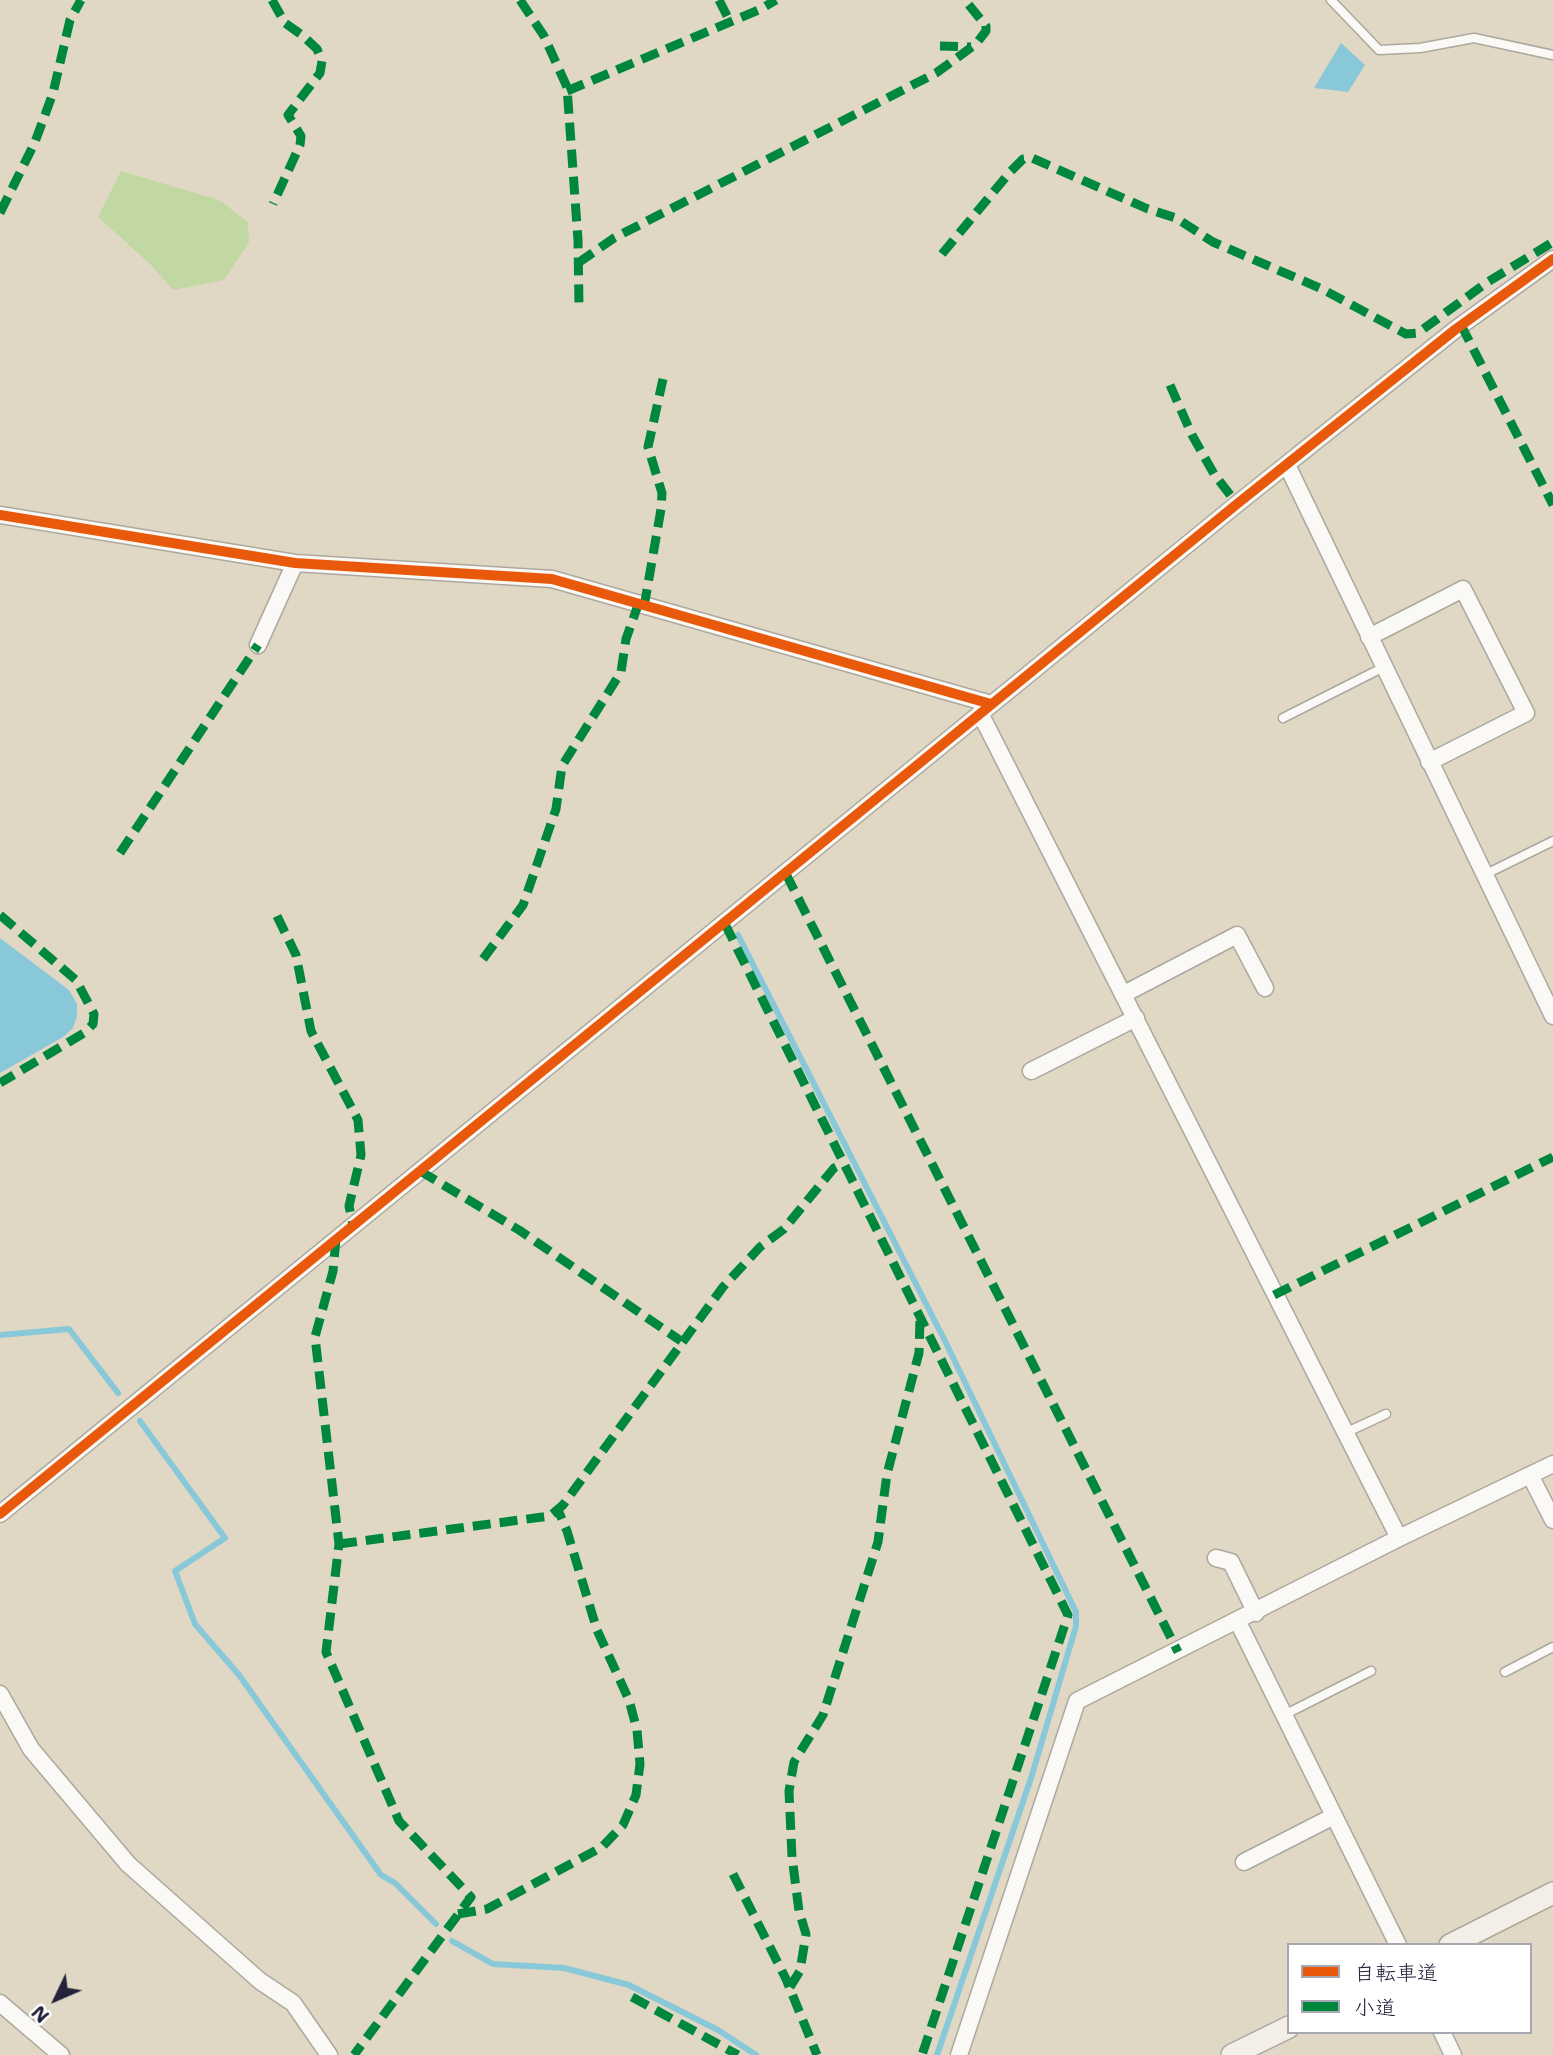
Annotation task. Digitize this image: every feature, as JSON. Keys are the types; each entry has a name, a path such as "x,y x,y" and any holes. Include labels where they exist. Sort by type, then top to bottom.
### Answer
{"main road":[{"path":"1454,1943 1553,1893"},
{"path":"1233,2055 1287,2027"}],"street":[{"path":"0,1514 725,925 986,708 1456,329 1553,259"},
{"path":"1287,465 1553,1016"},
{"path":"0,515 295,563 552,579 986,708 1124,994 1399,1538"},
{"path":"258,645 295,563"},
{"path":"1369,637 1463,589 1525,713 1429,762"},
{"path":"1124,994 1237,935 1265,988"},
{"path":"1031,1071 1136,1018"},
{"path":"959,2055 1077,1702 1399,1538 1553,1464"},
{"path":"1530,1475 1553,1520"},
{"path":"1216,1558 1231,1562 1256,1612"},
{"path":"1238,1622 1397,1943"},
{"path":"0,1694 31,1749 128,1864 260,1981 293,2003 329,2055"},
{"path":"1244,1862 1334,1816"},
{"path":"0,2003 61,2055"},
{"path":"1443,2034 1453,2055"}],"lane":[{"path":"1331,0 1379,50 1420,48 1474,38 1553,55"},
{"path":"1283,718 1384,667"},
{"path":"1484,875 1553,841"},
{"path":"1345,1433 1386,1414"},
{"path":"1505,1672 1553,1647"},
{"path":"1284,1715 1371,1671"}],"green space":[{"path":"121,171 219,200 248,222 249,243 224,280 173,290 149,263 98,217"}],"water":[{"path":"1341,43 1365,65 1348,92 1314,88"},
{"path":"0,938 69,990 77,1004 77,1016 73,1028 63,1037 0,1073"}],"waterway":[{"path":"738,935 945,1341 1076,1612 1076,1626 1032,1775 937,2055"},
{"path":"0,1335 69,1329 118,1393"},
{"path":"140,1421 225,1538 175,1571 195,1624 239,1675 381,1875 395,1883 436,1924"},
{"path":"452,1941 493,1964 564,1968 629,1985 718,2030 756,2055"}],"marked path":[{"path":"0,213 35,142 53,93 70,20 81,0"},
{"path":"272,0 285,23 317,49 322,61 320,73 288,115 301,136 300,145 273,204"},
{"path":"520,0 544,36 567,87 578,240 579,306"},
{"path":"719,0 730,22"},
{"path":"567,91 761,9 776,0"},
{"path":"578,263 614,238 936,73 976,44 986,31 986,26 965,0"},
{"path":"940,46 971,47"},
{"path":"942,254 1010,172 1023,159 1032,158 1148,209 1176,218 1213,242 1322,289 1406,334 1418,333 1486,283 1553,242"},
{"path":"1461,325 1553,505"},
{"path":"644,607 662,493 648,447 663,379"},
{"path":"1170,385 1192,435 1214,474 1237,504"},
{"path":"483,959 523,905 556,809 562,766 621,672 626,639 638,605"},
{"path":"120,853 258,645"},
{"path":"786,874 1178,1652"},
{"path":"0,915 76,980 94,1014 93,1024 84,1033 0,1083"},
{"path":"277,916 296,955 311,1031 358,1120 361,1155 349,1206 353,1226"},
{"path":"725,924 1068,1615 922,2055"},
{"path":"1274,1295 1553,1157"},
{"path":"339,1544 550,1516 563,1505 723,1287 760,1247 784,1229 834,1168 844,1163"},
{"path":"420,1171 519,1230 681,1341"},
{"path":"336,1239 333,1271 315,1337 339,1544 326,1652 399,1821 471,1897 354,2055"},
{"path":"790,1987 800,1971 806,1934 799,1911 792,1857 789,1791 794,1762 823,1715 878,1542 887,1474 919,1353 920,1319"},
{"path":"458,1914 487,1909 602,1847 623,1825 636,1795 640,1764 637,1730 629,1700 597,1630 558,1510"},
{"path":"733,1874 786,1979 817,2055"},
{"path":"632,1997 738,2055"}],"cycle path":[{"path":"0,1514 1237,504 1456,329 1553,259"},
{"path":"0,515 295,563 552,579 991,704"}]}
